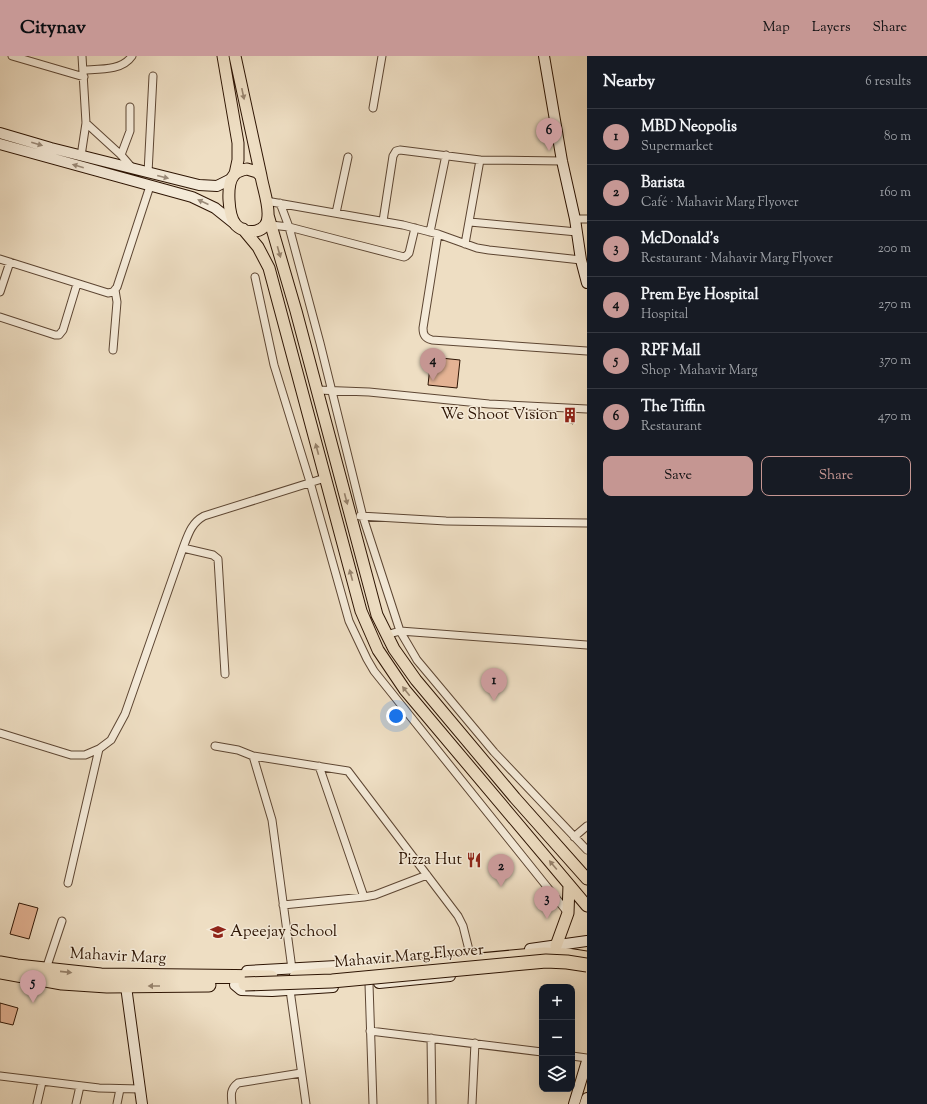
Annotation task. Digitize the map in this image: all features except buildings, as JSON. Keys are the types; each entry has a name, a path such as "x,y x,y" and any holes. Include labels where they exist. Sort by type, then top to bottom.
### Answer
{"highway":[{"name":"Mahavir Marg Flyover","path":"240,981 544,954 567,955 587,959"},
{"name":"Mahavir Marg Flyover","path":"240,981 332,981 546,961 587,965"},
{"name":"Mahavir Marg","path":"0,962 17,966 102,975 125,981"},
{"name":"Mahavir Marg","path":"0,972 62,983 125,981 240,981"}],"main road":[{"path":"223,56 238,143 238,160 229,186 231,211 239,227 258,247 269,268 361,611 378,650 405,690 587,906"},
{"path":"235,56 270,220 377,615 394,649 416,680 515,798 587,879"},
{"path":"233,176 240,170 247,169 257,172 261,176"},
{"path":"239,227 251,232 257,231 270,220"},
{"path":"394,649 394,656 397,663 432,710 587,889"},
{"path":"556,946 568,913 570,885"}],"street":[{"path":"12,56 83,74 118,67 132,56"},
{"path":"81,156 86,123 82,56"},
{"path":"373,108 382,56"},
{"path":"544,56 562,161 575,219 581,260 587,283"},
{"path":"148,173 153,76"},
{"path":"121,155 130,131 130,107"},
{"path":"86,123 121,155 134,170"},
{"path":"0,133 81,156 199,186 217,186 233,176"},
{"path":"0,144 192,197 215,208 239,227"},
{"path":"383,221 394,153 400,150 480,160 562,161"},
{"path":"430,232 446,155"},
{"path":"336,213 348,158"},
{"path":"465,244 480,160"},
{"path":"113,350 117,302 115,290 150,186"},
{"path":"266,200 415,228 489,250 581,260"},
{"path":"280,203 288,227 332,391 363,516 400,631 417,660 494,752 587,850"},
{"path":"575,219 587,219"},
{"path":"270,220 288,227 404,256 408,253 415,228"},
{"path":"470,222 577,232"},
{"path":"438,234 422,328 426,339 587,351"},
{"path":"0,259 108,293 115,290"},
{"path":"0,292 10,262"},
{"path":"255,277 274,365 310,482 349,621 367,659 374,671 461,781 568,913"},
{"path":"0,317 59,335 63,330 78,284"},
{"path":"317,390 369,392 489,404 587,409"},
{"path":"0,733 71,755 85,755 99,749 111,740 125,714 183,548 191,528 198,519 325,478"},
{"path":"350,516 446,521 587,523"},
{"path":"183,548 214,555 218,559 225,674"},
{"path":"386,635 400,631 587,645"},
{"path":"215,746 238,750 253,756 345,769 350,772 458,916 463,926 470,954"},
{"path":"68,883 99,749"},
{"path":"253,756 272,820 292,969"},
{"path":"319,766 364,897"},
{"path":"574,837 587,826"},
{"path":"283,905 376,895 427,876"},
{"path":"46,969 62,921"},
{"path":"587,941 556,946 339,966 243,971 240,981 241,990 290,990 369,984 559,965 587,959"},
{"path":"125,981 142,1104"},
{"path":"369,984 373,1104"},
{"path":"290,990 306,1104"},
{"path":"370,1031 539,1052"},
{"path":"431,1038 432,1104"},
{"path":"472,1104 475,1043"},
{"path":"575,1056 587,1058"},
{"path":"574,1104 587,1061"},
{"path":"232,1104 231,1092 233,1087 238,1084 301,1073"},
{"path":"0,1076 80,1086 140,1089"},
{"path":"37,1104 42,1082"},
{"path":"76,1104 80,1086"},
{"path":"117,1104 120,1089"},
{"path":"585,1104 587,1098"}],"place":[{"name":"The Tiffin","path":"549,151"},
{"name":"Prem Eye Hospital","path":"433,381"},
{"name":"We Shoot Vision","path":"570,415"},
{"name":"MBD Neopolis","path":"494,701"},
{"name":"Pizza Hut","path":"474,860"},
{"name":"Barista","path":"501,887"},
{"name":"McDonald's","path":"547,919"},
{"name":"Apeejay School","path":"218,932"},
{"name":"RPF Mall","path":"33,1003"}]}
